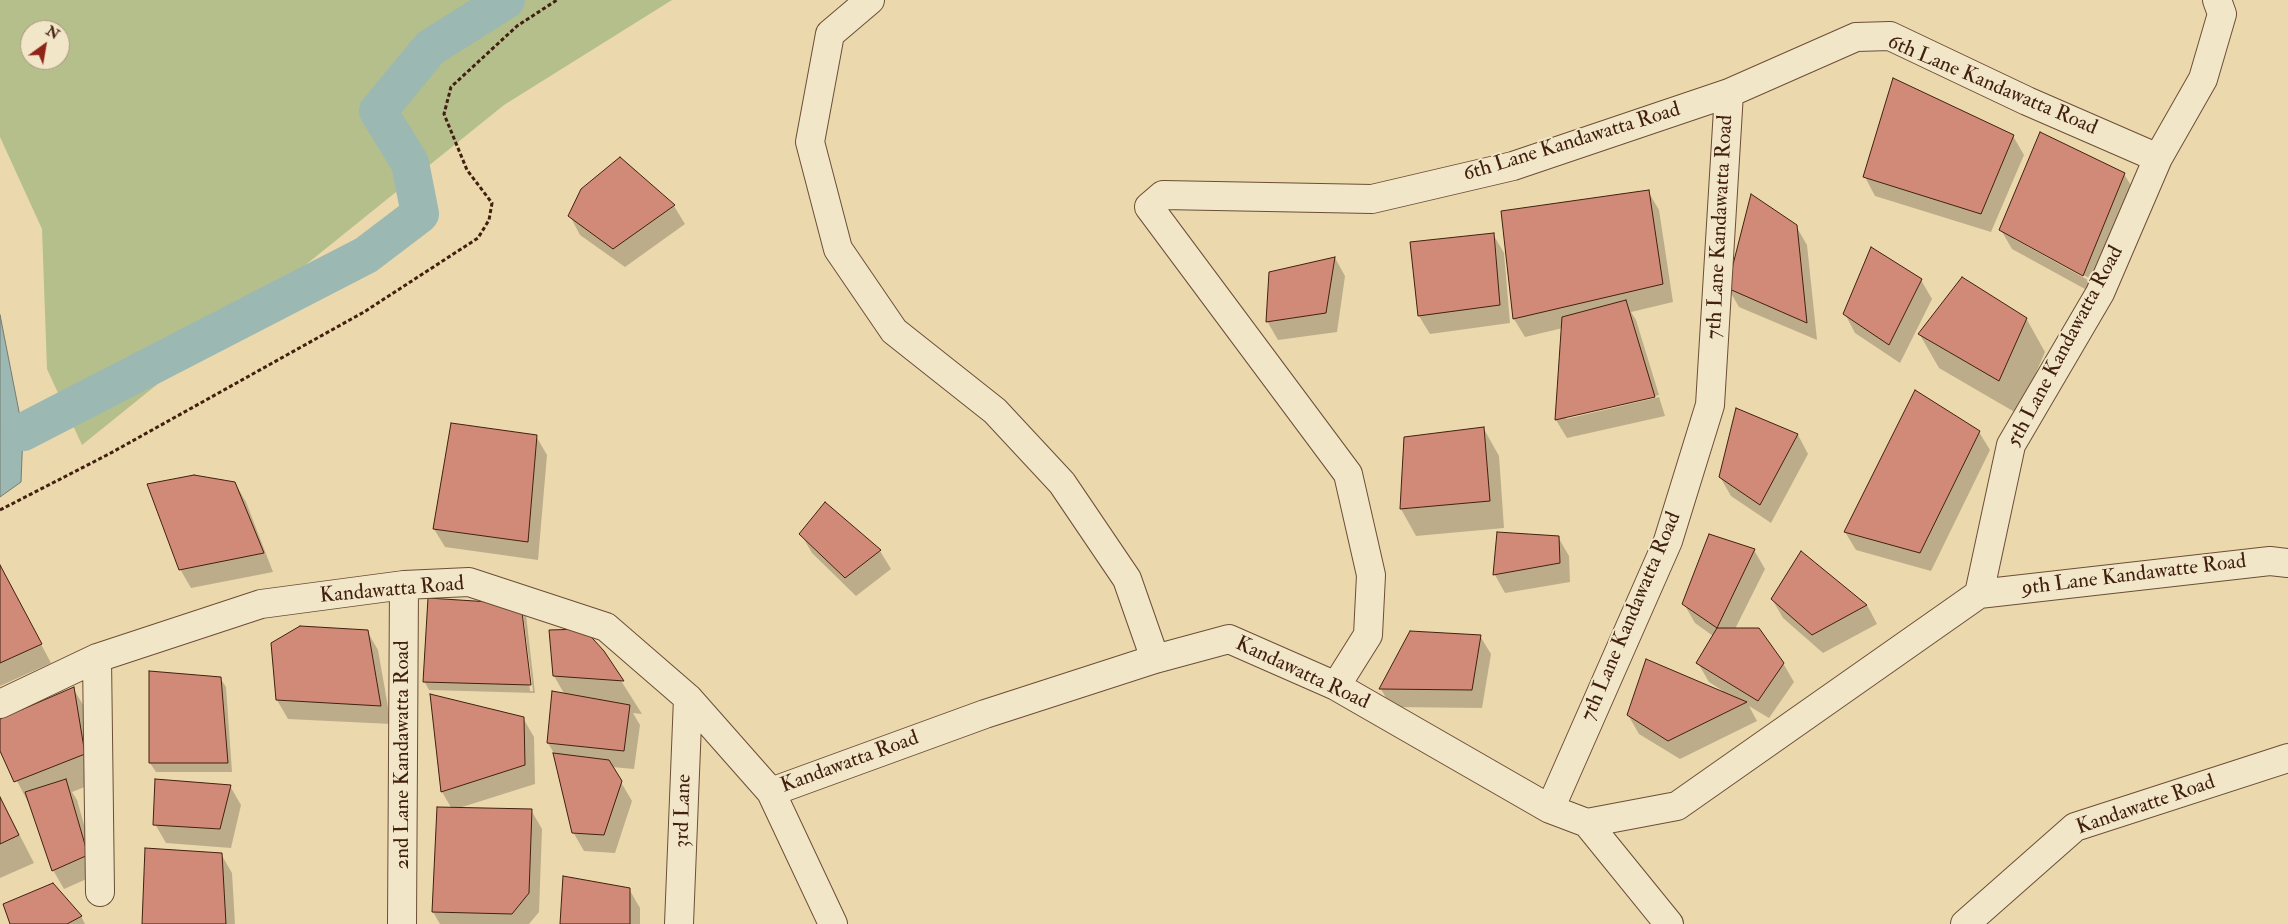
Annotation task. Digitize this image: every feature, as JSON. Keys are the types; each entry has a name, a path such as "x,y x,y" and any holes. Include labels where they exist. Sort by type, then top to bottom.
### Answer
{"street":[{"path":"870,0 830,34 810,142 838,249 894,331 995,411 1062,483 1127,579 1154,659"},
{"name":"5th Lane Kandawatta Road","path":"1979,594 2011,445 2100,292 2158,158 2203,79 2222,14 2217,0"},
{"name":"6th Lane Kandawatta Road","path":"1336,686 1368,635 1371,575 1348,474 1149,207 1162,195 1372,199 1513,166 1729,93 1856,37 1890,36 2027,101 2158,158"},
{"name":"7th Lane Kandawatta Road","path":"1550,809 1668,541 1710,405 1729,93"},
{"name":"9th Lane Kandawatte Road","path":"1979,594 2270,561 2288,563"},
{"name":"Kandawatta Road","path":"0,704 97,658 261,604 404,585 469,582 606,627 688,698 771,792 985,714 1154,659 1229,639 1336,686 1550,809 1587,823"},
{"name":"2nd Lane Kandawatta Road","path":"402,924 404,585"},
{"path":"1669,924 1587,823 1678,806 1979,594"},
{"path":"97,658 100,892"},
{"name":"3rd Lane","path":"679,924 688,698"},
{"name":"Kandawatte Road","path":"1965,924 2076,827 2278,761"},
{"path":"771,792 833,924"}],"path":[{"path":"0,510 109,454 364,312 478,238 489,220 492,203 467,170 444,114 451,87 517,26 557,0"}],"green space":[{"path":"0,0 672,0 504,105 82,445 47,369 42,229 0,137"}],"water":[{"path":"0,315 23,432 21,482 0,497"}],"building":[{"path":"1893,78 2014,135 1981,214 1863,177"},
{"path":"2040,132 2125,173 2083,276 1999,230"},
{"path":"620,157 675,205 613,249 568,216 581,189"},
{"path":"1649,190 1663,284 1513,319 1501,211"},
{"path":"1751,194 1797,225 1807,323 1727,288"},
{"path":"1494,233 1500,305 1418,316 1410,242"},
{"path":"1871,247 1922,279 1889,345 1843,314"},
{"path":"1335,257 1326,313 1266,322 1269,272"},
{"path":"1962,277 2027,318 1999,381 1918,334"},
{"path":"1626,300 1655,397 1555,420 1562,317"},
{"path":"1915,390 1980,431 1920,553 1844,532"},
{"path":"1736,408 1798,434 1760,505 1719,477"},
{"path":"451,423 537,435 528,542 433,529"},
{"path":"1484,427 1490,501 1400,509 1404,437"},
{"path":"194,475 235,482 264,553 179,570 147,484"},
{"path":"825,502 881,550 845,578 799,534"},
{"path":"1497,532 1559,536 1560,563 1493,575"},
{"path":"1709,534 1755,549 1717,628 1682,604"},
{"path":"1801,551 1867,605 1812,635 1771,599"},
{"path":"0,565 42,644 0,663"},
{"path":"428,598 521,604 531,685 423,682"},
{"path":"300,626 368,630 381,706 276,700 271,643"},
{"path":"1717,628 1759,628 1784,663 1758,701 1696,663"},
{"path":"584,629 604,651 624,681 553,676 549,630"},
{"path":"1410,631 1481,635 1472,690 1379,689"},
{"path":"1646,659 1747,702 1668,741 1627,715"},
{"path":"149,671 221,677 228,763 149,763"},
{"path":"74,687 85,754 14,782 0,751 0,719"},
{"path":"552,691 630,705 624,751 547,743"},
{"path":"430,694 524,717 525,765 441,792"},
{"path":"553,753 609,760 622,781 604,835 572,833"},
{"path":"66,779 88,855 52,871 25,792"},
{"path":"155,779 231,785 220,829 153,825"},
{"path":"0,797 19,835 0,844"},
{"path":"437,807 532,809 529,893 512,914 432,912"},
{"path":"145,848 222,853 226,924 142,924"},
{"path":"563,876 630,888 630,924 560,924"},
{"path":"53,883 82,916 67,924 10,924 3,904"}],"waterway":[{"path":"23,432 366,255 420,214 410,163 378,111 430,48 506,0"}]}
